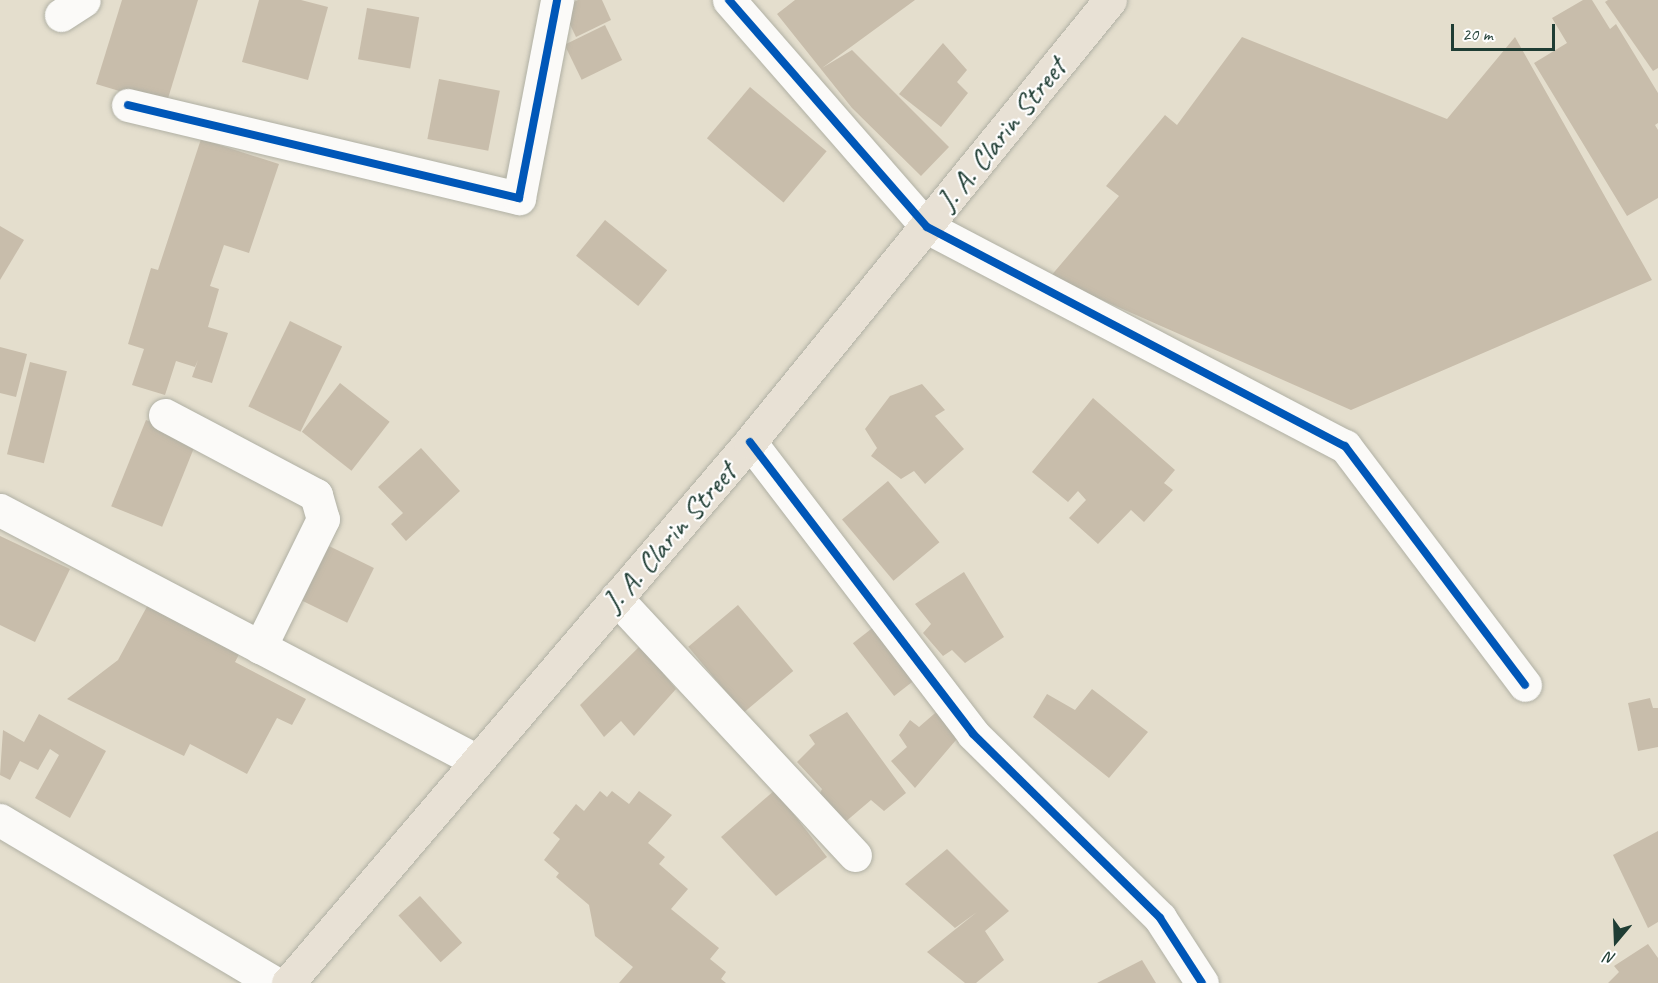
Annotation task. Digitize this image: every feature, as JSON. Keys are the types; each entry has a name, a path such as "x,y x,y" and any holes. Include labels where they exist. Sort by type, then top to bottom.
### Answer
{"main road":[{"name":"J. A. Clarin Street","path":"288,983 750,442 1110,0"}],"street":[{"path":"128,105 519,198 557,0"},
{"path":"729,0 927,227 1345,446 1525,685"},
{"path":"165,415 316,495 323,519 260,646"},
{"path":"750,442 973,734 1160,918 1202,983"},
{"path":"0,510 477,761"},
{"path":"616,598 855,855"},
{"path":"0,820 274,983"}],"building":[{"path":"122,0 198,0 166,105 96,84"},
{"path":"259,0 301,0 328,7 308,80 242,62"},
{"path":"578,0 602,0 611,20 576,37 562,8"},
{"path":"795,0 915,0 822,68 852,50 949,147 921,176 852,108 777,14"},
{"path":"1583,0 1592,0 1610,29 1616,24 1658,93 1658,123 1655,125 1658,130 1658,198 1627,216 1534,63 1567,43 1552,18"},
{"path":"1608,0 1658,0 1658,68 1653,71 1605,2"},
{"path":"367,8 419,17 410,68 358,59"},
{"path":"605,25 622,60 582,80 565,45"},
{"path":"1242,37 1447,119 1515,37 1652,280 1351,410 1050,277 1119,196 1106,186 1165,115 1177,125"},
{"path":"943,43 967,70 957,82 968,93 941,127 899,94"},
{"path":"439,79 500,91 488,151 427,139"},
{"path":"750,87 827,151 784,203 707,138"},
{"path":"201,139 279,164 249,253 224,245 210,286 219,289 208,327 228,333 212,383 192,377 198,360 195,367 176,361 165,395 132,385 144,349 128,344 151,268 158,270"},
{"path":"605,220 667,270 638,306 576,256"},
{"path":"0,226 24,240 0,280"},
{"path":"290,321 342,346 300,432 248,406"},
{"path":"0,347 27,354 16,397 0,393"},
{"path":"30,362 67,371 44,463 7,454"},
{"path":"340,383 390,422 351,471 302,432"},
{"path":"922,384 945,410 935,416 964,449 925,484 914,471 901,479 871,456 877,448 865,429 890,396"},
{"path":"1093,398 1175,470 1164,483 1173,490 1144,522 1131,510 1098,544 1069,518 1086,500 1078,491 1068,502 1032,472"},
{"path":"146,420 197,441 162,527 111,506"},
{"path":"421,448 460,491 406,541 391,524 403,513 378,487"},
{"path":"888,481 939,542 893,581 842,520"},
{"path":"0,536 70,569 35,642 0,625"},
{"path":"329,546 374,568 347,623 302,601"},
{"path":"964,572 1004,637 965,663 952,650 943,656 923,633 931,624 915,604"},
{"path":"150,601 243,647 235,662 306,699 292,725 277,718 247,774 190,744 184,756 67,699 118,660"},
{"path":"738,605 793,671 743,713 688,647"},
{"path":"875,626 916,679 894,696 853,643"},
{"path":"642,644 672,666 663,673 676,689 634,736 621,721 604,737 580,705"},
{"path":"1092,689 1148,732 1109,778 1033,717 1047,694 1075,710"},
{"path":"1650,698 1653,708 1658,708 1658,747 1638,751 1628,703"},
{"path":"949,701 956,740 915,788 891,761 907,747 899,735 910,720 919,727"},
{"path":"847,712 906,793 884,811 871,800 844,823 818,797 822,789 797,762 815,744 809,735"},
{"path":"39,714 106,751 70,818 35,798 59,755 50,749 38,770 20,761 10,780 0,775 3,730 24,742"},
{"path":"775,790 827,857 776,896 721,837"},
{"path":"600,791 607,797 612,791 629,804 639,791 672,815 648,843 665,857 659,864 688,889 671,909 719,948 710,959 726,972 721,979 726,983 619,983 633,967 595,936 589,905 556,877 559,873 544,860 560,839 553,833 576,804 584,811"},
{"path":"1658,831 1658,922 1648,928 1613,855"},
{"path":"947,849 1009,911 985,931 1004,960 976,983 965,983 927,952 977,912 955,928 905,884"},
{"path":"420,896 462,943 441,962 398,915"},
{"path":"1648,944 1658,958 1658,983 1608,983 1619,972 1614,966"},
{"path":"1142,960 1156,983 1097,983"}],"cycle path":[{"path":"128,105 519,198 557,0"},
{"path":"729,0 927,227 1345,446 1525,685"},
{"path":"750,442 973,734 1160,918 1202,983"}]}
